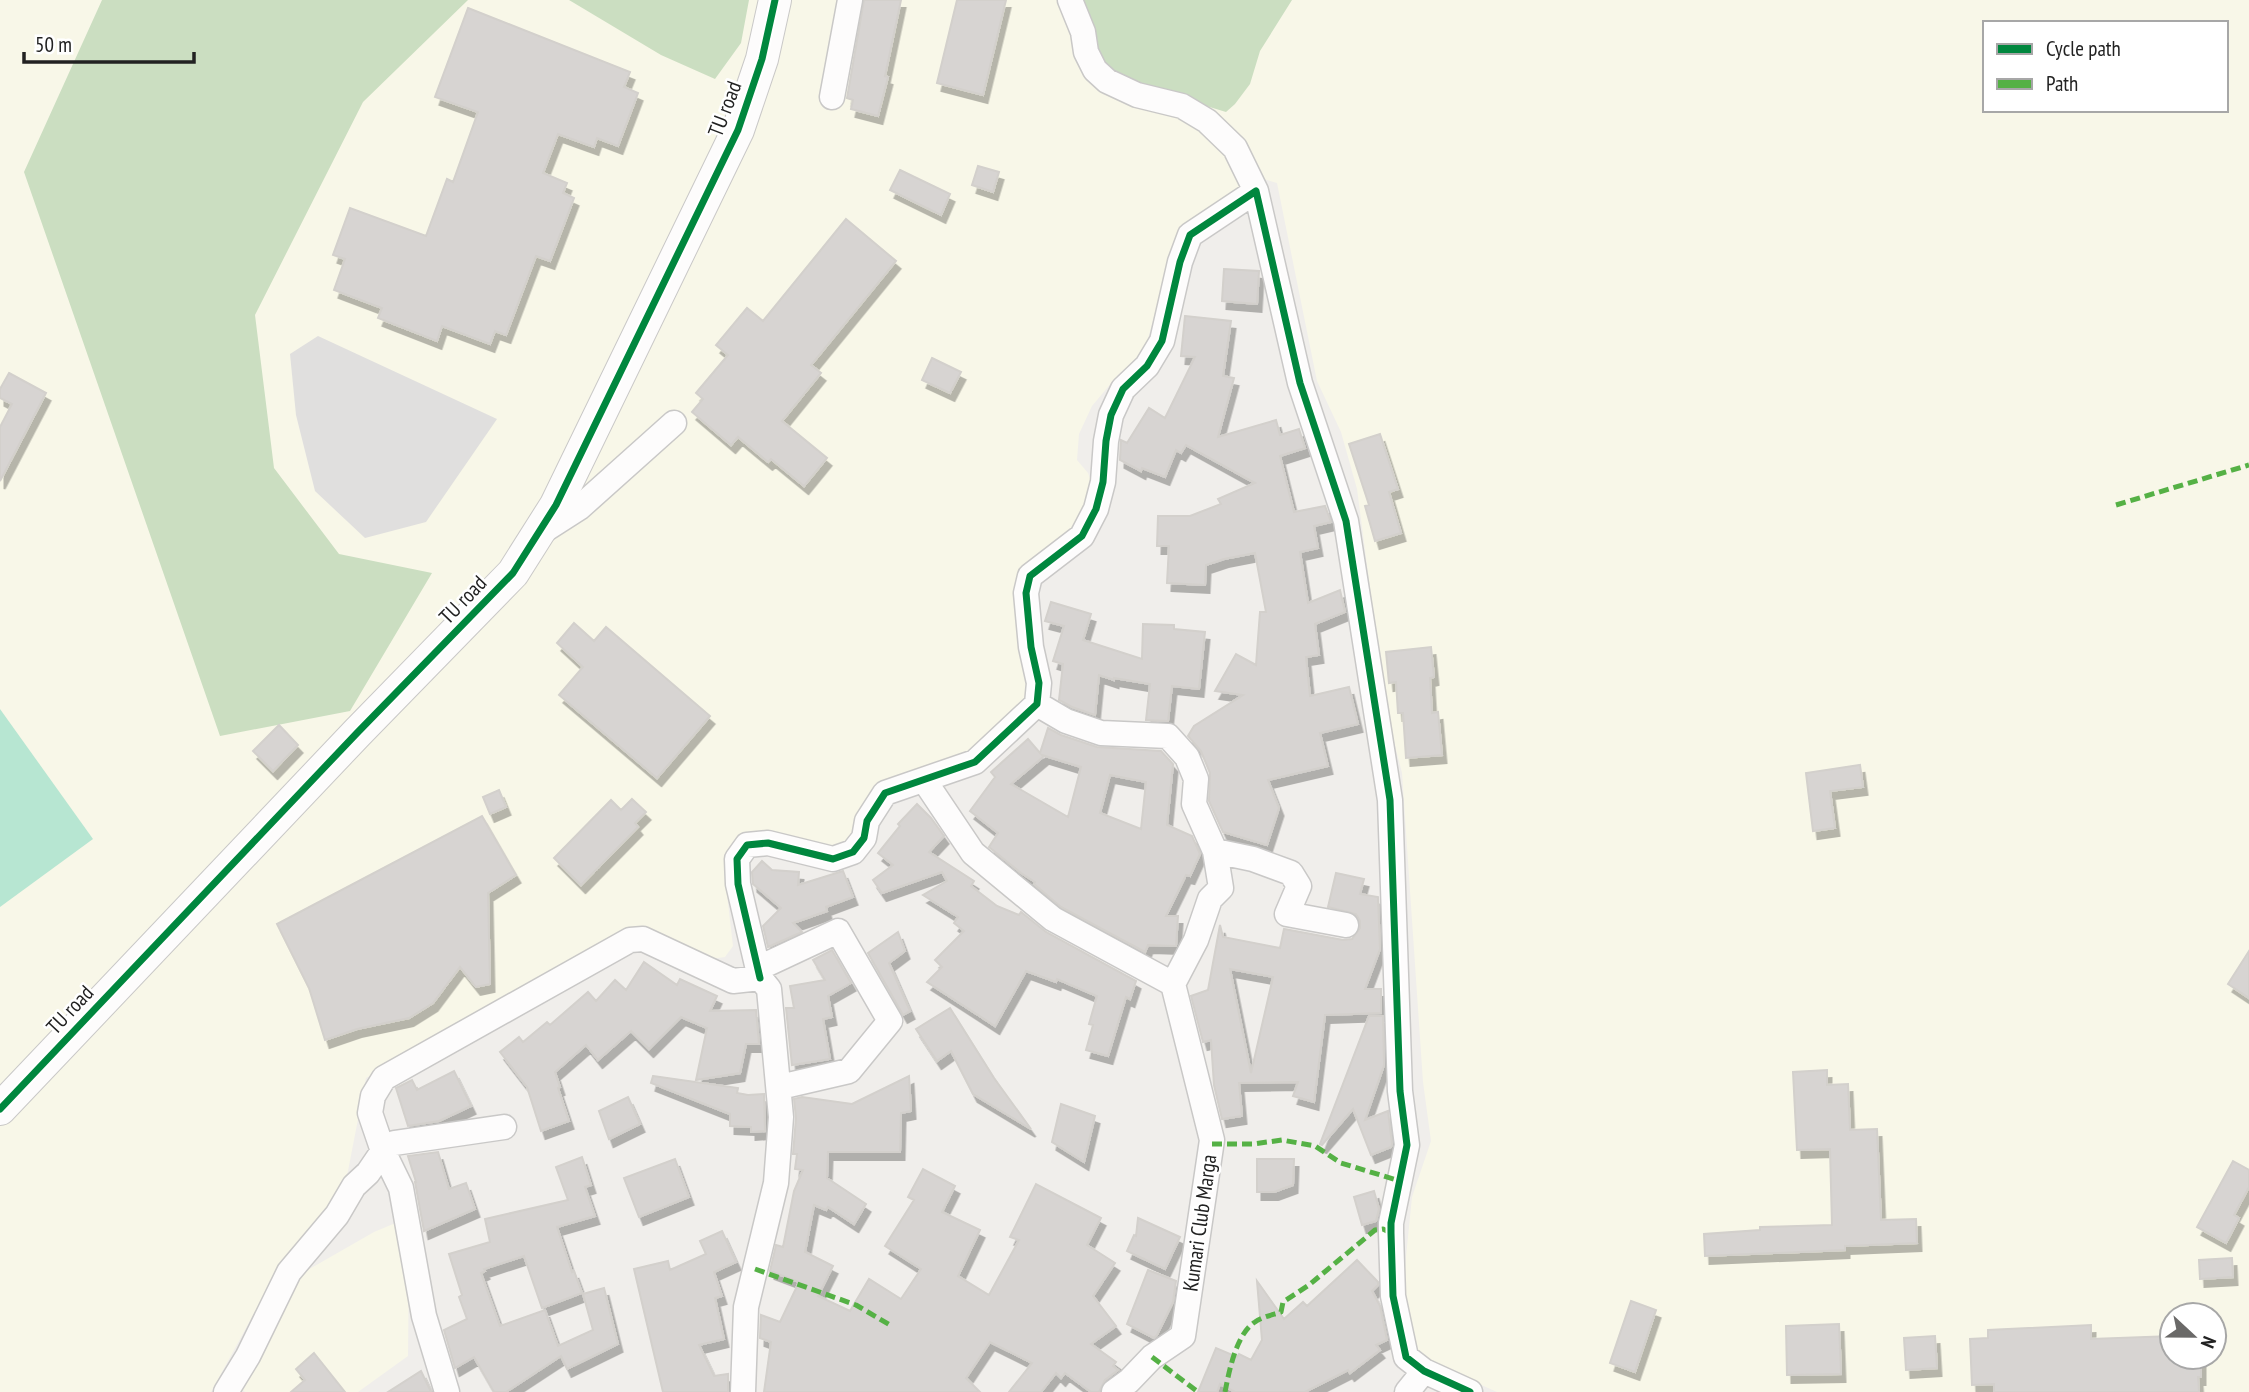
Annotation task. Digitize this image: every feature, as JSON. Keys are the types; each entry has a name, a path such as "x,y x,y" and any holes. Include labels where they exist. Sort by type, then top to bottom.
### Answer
{"street":[{"name":"TU road","path":"0,1109 513,573 556,505 738,130 762,59 775,0"},
{"path":"832,97 850,0"},
{"path":"1070,0 1083,32 1086,52 1095,70 1107,81 1137,95 1182,106 1207,121 1235,148 1256,191 1300,383 1346,521 1390,800 1400,1091 1407,1145 1391,1223 1393,1296 1406,1357 1424,1371 1470,1392"},
{"path":"743,1392 746,1307 776,1183 781,1117 769,989 760,973 751,944 738,884 737,859 747,845 768,843 833,859 853,852 864,838 867,821 885,793 975,762 1037,705 1039,683 1031,647 1026,593 1030,576 1082,536 1096,509 1103,482 1105,440 1111,415 1123,389 1147,366 1163,341 1180,262 1189,235 1256,191"},
{"path":"537,536 579,508 674,423"},
{"path":"924,780 973,853 1053,919 1173,984 1196,940 1210,899 1221,888 1215,851 1194,804 1196,779 1187,757 1168,736 1101,733 1066,721 1037,705"},
{"path":"1215,851 1253,859 1291,873 1299,886 1287,914 1346,925"},
{"path":"447,1392 424,1316 401,1188 383,1151 370,1113 373,1096 384,1079 630,940 643,939 733,981 760,973 838,931 890,1021 849,1071 780,1087"},
{"name":"Kumari Club Marga","path":"1114,1392 1152,1357 1183,1336 1212,1144 1173,984"},
{"path":"226,1392 289,1272 323,1234 354,1186 368,1174 383,1151 394,1143 504,1127"},
{"path":"1407,1392 1424,1371"}],"shaded area":[{"path":"0,0 2249,0 2249,1392 1497,1392 1428,1361 1410,1349 1404,1277 1412,1197 1431,1141 1423,1082 1402,773 1386,710 1357,489 1341,432 1317,381 1277,183 1257,177 1242,184 1197,230 1164,280 1146,346 1092,406 1079,434 1077,460 1088,473 1095,491 1093,512 1034,571 1031,697 994,744 874,791 855,834 836,850 739,839 729,847 724,869 733,946 725,957 711,959 648,933 366,1078 347,1176 339,1197 269,1286 211,1392 0,1392"},
{"path":"318,336 497,419 426,522 365,538 315,491 296,415 290,354"},
{"path":"398,1222 409,1262 408,1356 358,1392 245,1392 241,1388 299,1275 374,1232"}],"green space":[{"path":"102,0 468,0 363,102 255,315 274,468 339,554 432,573 350,711 220,736 24,172"},
{"path":"569,0 749,0 741,43 715,79 661,55"},
{"path":"1075,0 1292,0 1260,51 1250,84 1226,112 1105,75"},
{"path":"0,709 93,839 0,907"}],"building":[{"path":"864,0 901,0 885,76 888,77 878,116 851,109 853,100 847,98"},
{"path":"957,0 1006,0 983,95 937,83"},
{"path":"468,8 630,72 624,87 638,93 618,146 597,138 594,147 558,134 543,173 567,183 563,193 574,198 550,261 536,256 506,335 495,331 490,344 442,326 437,341 378,318 382,308 334,290 345,259 333,255 350,208 426,236 447,179 453,182 478,112 435,97"},
{"path":"978,166 999,172 993,192 972,185"},
{"path":"900,170 950,194 941,215 890,190"},
{"path":"846,219 896,261 811,365 821,373 782,421 827,458 804,486 771,459 768,462 738,437 731,445 692,412 703,399 696,393 728,355 716,345 747,308 763,321"},
{"path":"1224,269 1259,271 1257,304 1222,301"},
{"path":"1185,316 1231,321 1223,376 1234,378 1218,437 1276,420 1280,435 1299,429 1305,448 1280,456 1294,512 1325,506 1331,522 1314,526 1318,548 1300,552 1308,603 1340,590 1345,612 1315,624 1319,655 1306,657 1310,696 1349,687 1358,724 1320,733 1328,766 1268,780 1279,808 1267,845 1223,832 1209,801 1210,773 1201,751 1188,736 1194,726 1243,695 1215,691 1236,654 1256,665 1260,612 1266,612 1255,553 1206,565 1205,585 1167,583 1169,546 1157,546 1158,516 1190,516 1221,504 1218,499 1255,483 1186,445 1181,453 1176,450 1165,477 1142,468 1141,471 1120,460 1121,440 1127,443 1149,408 1165,418 1195,357 1181,356"},
{"path":"932,358 961,372 950,393 922,380"},
{"path":"9,373 46,393 0,481 0,427 12,404 0,398 0,389"},
{"path":"1380,434 1398,489 1389,492 1401,533 1375,541 1365,506 1369,505 1349,444"},
{"path":"1051,602 1091,614 1083,640 1142,659 1143,624 1174,625 1174,629 1205,632 1199,689 1172,686 1168,721 1146,720 1150,684 1114,680 1099,675 1095,715 1059,700 1063,664 1053,661 1064,626 1045,621"},
{"path":"574,623 594,641 606,627 710,716 657,778 559,695 583,667 557,643"},
{"path":"1431,647 1434,677 1430,678 1432,713 1438,712 1442,755 1406,758 1403,713 1398,713 1396,682 1389,683 1386,652"},
{"path":"279,725 298,745 273,771 253,751"},
{"path":"1048,728 1097,747 1161,751 1173,764 1167,825 1192,836 1200,854 1190,876 1186,875 1166,916 1178,916 1176,946 1148,945 1145,952 1061,907 1034,884 1035,882 989,847 998,833 970,811 995,777 991,772 1028,739 1040,753","holes":["1042,755 1081,767 1068,817 1011,784 1043,757","1110,775 1146,782 1141,829 1100,813"]},
{"path":"1860,765 1863,787 1830,791 1835,828 1813,831 1806,773"},
{"path":"499,790 506,807 490,814 483,797"},
{"path":"632,799 646,812 635,823 638,827 581,885 554,858 611,800 621,810"},
{"path":"917,804 944,836 929,852 974,881 971,886 997,906 1019,915 1021,912 1046,932 1136,981 1130,999 1126,997 1108,1056 1086,1050 1093,1025 1089,1024 1097,996 1057,979 1056,982 1026,971 995,1026 927,982 942,967 935,960 964,931 954,923 958,917 923,895 947,881 942,872 882,893 873,880 893,865 878,853 900,826 898,824"},
{"path":"482,816 516,875 488,893 490,984 476,987 460,967 433,1003 409,1018 357,1029 325,1040 309,988 277,924"},
{"path":"762,861 772,870 799,872 798,885 843,871 853,897 826,907 827,911 793,923 802,932 768,947 763,926 781,908 753,884 752,872"},
{"path":"1336,873 1364,879 1360,894 1378,897 1380,949 1365,989 1381,989 1381,1013 1325,1015 1314,1102 1293,1096 1298,1082 1239,1083 1242,1116 1222,1119 1214,1085 1211,1040 1203,1042 1191,996 1208,990 1220,925 1223,937 1280,948 1284,929 1343,940 1352,939 1360,928 1356,914 1328,907","holes":["1230,969 1273,977 1251,1073"]},
{"path":"898,932 905,951 889,963 910,1011 903,1015 868,953"},
{"path":"832,950 851,983 828,996 832,1017 823,1019 830,1059 792,1065 786,1008 794,1008 790,986 825,980 813,960"},
{"path":"2249,951 2249,998 2228,984"},
{"path":"644,962 677,985 680,979 717,996 710,1011 756,1010 759,1044 746,1044 740,1073 696,1080 707,1028 681,1017 649,1049 631,1031 598,1060 586,1045 555,1072 569,1121 541,1131 527,1087 500,1052 519,1037 523,1042 547,1022 550,1025 588,992 596,1001 615,980 626,990"},
{"path":"950,1008 994,1078 1031,1129 973,1094 951,1051 937,1061 916,1029"},
{"path":"1369,1016 1383,1016 1384,1065 1365,1120 1388,1111 1392,1144 1391,1147 1371,1155 1353,1109 1322,1145 1320,1144"},
{"path":"1827,1070 1827,1085 1848,1084 1850,1130 1877,1129 1881,1220 1916,1219 1917,1243 1845,1246 1845,1250 1705,1256 1704,1234 1760,1230 1760,1227 1832,1225 1830,1149 1797,1150 1793,1072"},
{"path":"454,1071 471,1106 439,1121 408,1126 396,1088 412,1080 417,1090"},
{"path":"653,1076 738,1088 737,1093 748,1095 764,1094 765,1131 751,1132 751,1127 730,1126 730,1114 651,1083"},
{"path":"909,1076 911,1111 901,1113 900,1152 828,1152 827,1178 866,1204 854,1224 828,1207 826,1210 814,1205 805,1252 833,1266 818,1296 850,1311 869,1279 901,1299 921,1269 885,1246 914,1200 908,1197 923,1169 955,1186 942,1212 980,1230 958,1276 989,1295 1019,1240 1010,1237 1036,1184 1101,1218 1087,1245 1115,1263 1093,1296 1116,1326 1091,1344 1116,1362 1113,1366 1118,1370 1105,1380 1099,1392 1091,1392 1065,1373 1061,1378 1056,1373 1041,1392 1009,1392 1032,1363 990,1342 966,1378 980,1392 764,1392 771,1342 760,1338 761,1315 780,1322 799,1282 770,1271 776,1245 783,1247 794,1191 803,1170 795,1169 797,1154 793,1154 796,1118 794,1099 802,1097 852,1104"},
{"path":"628,1097 640,1124 609,1139 599,1111"},
{"path":"1061,1104 1095,1116 1084,1162 1052,1142"},
{"path":"438,1152 449,1189 466,1183 475,1209 424,1231 416,1182 408,1156"},
{"path":"582,1157 591,1185 585,1187 595,1216 557,1227 582,1293 542,1308 524,1256 484,1269 481,1273 500,1326 545,1310 558,1346 593,1330 583,1294 604,1288 618,1344 567,1369 561,1356 506,1392 494,1392 474,1357 455,1368 444,1330 467,1319 449,1254 490,1242 485,1219 568,1200 556,1167"},
{"path":"675,1159 689,1197 639,1217 624,1178"},
{"path":"1257,1159 1294,1159 1293,1185 1274,1192 1257,1192"},
{"path":"2233,1161 2249,1170 2249,1187 2234,1215 2239,1218 2226,1243 2197,1227"},
{"path":"1374,1191 1379,1209 1376,1221 1362,1225 1354,1197"},
{"path":"1138,1218 1180,1237 1165,1269 1127,1251 1134,1235 1136,1236"},
{"path":"722,1231 736,1262 714,1272 722,1296 715,1298 724,1339 699,1345 714,1376 728,1374 728,1392 663,1392 634,1269 668,1261 670,1270 706,1254 700,1241"},
{"path":"2232,1258 2233,1277 2200,1279 2199,1260"},
{"path":"1357,1260 1378,1282 1372,1291 1380,1306 1387,1340 1376,1345 1380,1350 1350,1373 1348,1370 1305,1392 1235,1392 1220,1384 1217,1392 1198,1392 1216,1348 1251,1360 1262,1340 1257,1281 1284,1319 1303,1302 1307,1306"},
{"path":"1148,1270 1176,1281 1173,1302 1154,1338 1127,1324"},
{"path":"1631,1301 1656,1310 1635,1372 1610,1363"},
{"path":"1839,1324 1841,1374 1787,1375 1786,1326"},
{"path":"2091,1325 2091,1339 2158,1337 2158,1371 2201,1371 2201,1377 2198,1377 2199,1392 1994,1392 1994,1384 1972,1385 1970,1339 1988,1338 1988,1330"},
{"path":"1935,1336 1937,1368 1906,1370 1904,1338"},
{"path":"314,1353 345,1392 291,1392 305,1380 296,1369"},
{"path":"421,1371 431,1392 388,1392"}],"marked path":[{"path":"2116,505 2249,465"},
{"path":"1212,1144 1253,1144 1282,1140 1315,1146 1341,1163 1400,1181"},
{"path":"1225,1392 1234,1354 1248,1328 1261,1319 1281,1312 1283,1302 1309,1285 1375,1230 1383,1229 1391,1233"},
{"path":"755,1269 856,1305 890,1325"},
{"path":"1152,1357 1198,1392"}],"cycle path":[{"path":"0,1109 513,573 556,505 738,130 762,59 775,0"},
{"path":"760,978 738,884 737,859 747,845 768,843 833,859 853,852 864,838 867,821 885,793 975,762 1037,704 1039,683 1031,647 1026,593 1030,576 1082,536 1096,509 1103,482 1111,415 1123,389 1147,366 1162,341 1180,262 1190,235 1256,191 1300,383 1346,521 1390,800 1400,1091 1407,1145 1391,1223 1393,1296 1406,1357 1424,1371 1470,1392"}]}
